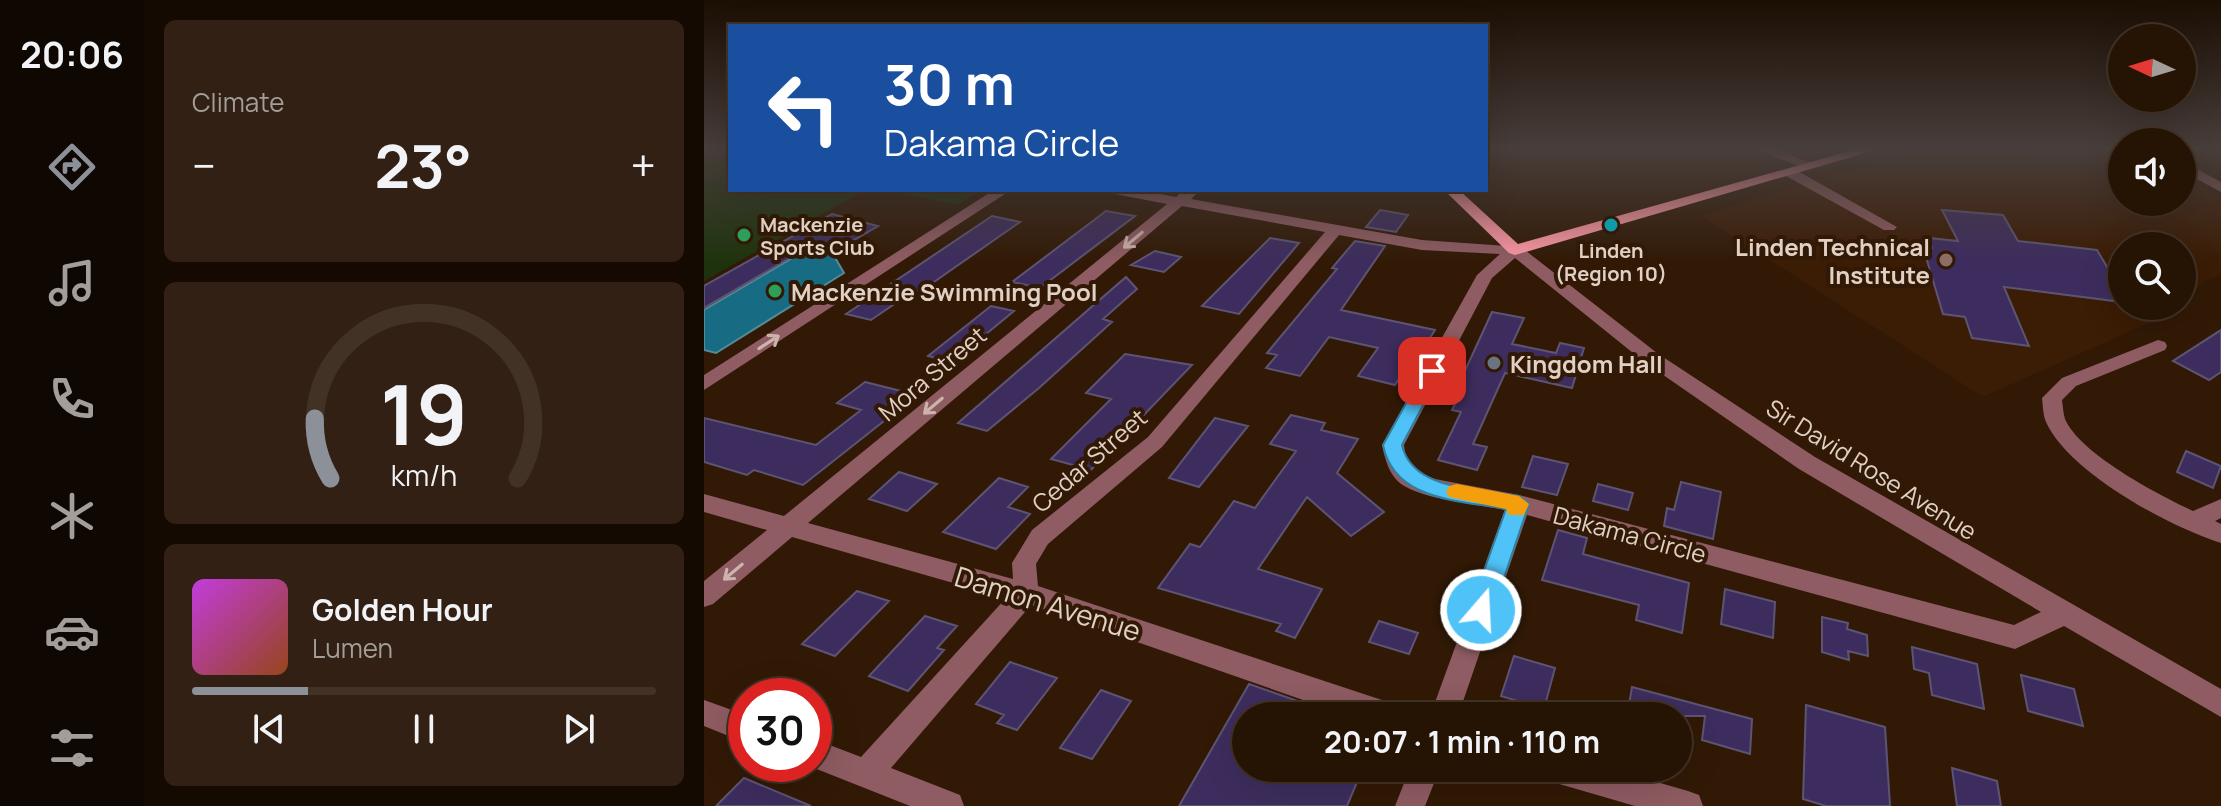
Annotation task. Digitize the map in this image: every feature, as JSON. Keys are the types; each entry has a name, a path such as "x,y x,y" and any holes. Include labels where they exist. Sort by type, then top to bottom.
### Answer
{"main road":[{"path":"1453,192 1515,250 1742,187"}],"street":[{"path":"1816,187 1889,227"},
{"path":"704,384 1001,192"},
{"path":"1144,192 1187,195 1422,245 1515,250"},
{"name":"Mora Street","path":"704,596 1187,195"},
{"name":"Cedar Street","path":"1026,593 1024,563 1040,537 1155,442 1336,229"},
{"name":"Dakama Circle","path":"1515,250 1485,275 1393,445 1396,462 1409,478 1432,487 1519,504 2015,637 2063,614"},
{"name":"Sir David Rose Avenue","path":"1515,250 1650,357 1807,463 2221,704"},
{"path":"2158,346 2069,382 2052,398 2055,420 2075,445 2108,472 2221,534"},
{"name":"Damon Avenue","path":"704,503 1026,593 1347,702"},
{"path":"1449,702 1519,504"},
{"path":"2193,521 2221,508"},
{"path":"866,774 1026,593"},
{"path":"704,713 728,722"},
{"path":"832,761 949,806"},
{"path":"1410,806 1419,782"},
{"path":"1605,782 1688,806"}],"shaded area":[{"name":"Linden Technical Institute","path":"1794,187 2108,187 2108,216 2196,216 2196,187 2221,198 2221,275 2207,280 2196,290 2196,232 2108,232 2108,320 2156,320 1983,397 1701,216"}],"green space":[{"name":"Mackenzie Sports Club","path":"704,187 728,187 728,192 861,192 704,281"},
{"path":"892,192 978,192 957,205"}],"water":[{"name":"Mackenzie Swimming Pool","path":"804,251 833,254 844,273 716,353 704,350 704,310"}],"building":[{"path":"1380,210 1408,215 1396,232 1366,227"},
{"path":"1942,210 2003,215 2018,241 2097,250 2108,268 2108,300 2004,287 2029,346 1972,338 1965,317 1943,314 1923,247 1932,248 1929,238 1958,241"},
{"path":"1106,211 1135,216 1040,288 1012,282"},
{"path":"832,214 878,226 837,250 812,245 704,308 704,286"},
{"path":"992,216 1020,222 921,291 915,290 871,320 846,314"},
{"path":"1270,238 1299,243 1239,314 1202,306"},
{"path":"1355,241 1385,246 1341,310 1435,330 1415,362 1410,361 1395,385 1358,376 1378,348 1329,337 1300,376 1266,368 1277,355 1267,353 1337,269 1332,268"},
{"path":"1155,251 1181,257 1164,272 1131,265"},
{"path":"1126,277 1137,289 1103,319 1112,322 1039,388 987,431 958,423"},
{"path":"991,306 1014,311 952,362 928,356"},
{"path":"1492,312 1524,318 1512,344 1556,353 1560,343 1584,348 1572,388 1505,373 1473,444 1487,447 1477,470 1438,460 1461,412 1452,410 1457,400 1452,399"},
{"path":"2221,330 2221,372 2209,380 2173,361"},
{"path":"1125,354 1192,365 1091,470 1051,459 1111,399 1086,393"},
{"path":"865,382 917,395 803,485 754,470 747,475 704,462 704,418 816,445 861,410 837,403"},
{"path":"1291,415 1325,423 1321,430 1358,439 1337,473 1384,512 1351,536 1307,497 1258,569 1322,589 1295,638 1276,631 1281,624 1158,588 1190,544 1200,547 1234,501 1255,508 1296,451 1270,444"},
{"path":"1215,418 1248,426 1199,487 1169,478"},
{"path":"2186,451 2221,466 2213,488 2177,472"},
{"path":"1533,456 1568,464 1557,495 1522,487"},
{"path":"899,472 937,484 907,511 869,499"},
{"path":"999,478 1028,487 1008,507 1030,514 996,549 943,532"},
{"path":"1681,482 1721,492 1713,539 1664,526 1667,508 1674,510"},
{"path":"1598,484 1633,493 1628,510 1593,501"},
{"path":"1558,530 1587,538 1583,554 1689,583 1682,633 1636,620 1639,605 1542,580"},
{"path":"1725,589 1775,602 1773,638 1721,624"},
{"path":"857,591 889,601 835,656 802,644"},
{"path":"925,616 957,626 937,648 944,650 908,691 869,676"},
{"path":"1822,617 1848,623 1847,629 1867,635 1868,656 1848,651 1849,660 1822,652"},
{"path":"1379,621 1418,633 1409,654 1369,642"},
{"path":"1912,647 1977,664 1984,709 1932,695 1929,673 1914,669"},
{"path":"1514,656 1555,668 1546,702 1521,702 1501,696"},
{"path":"1010,662 1057,678 1017,730 997,723 1004,715 976,704"},
{"path":"2021,675 2074,689 2083,726 2028,711"},
{"path":"1249,684 1301,702 1239,702"},
{"path":"1632,687 1688,702 1629,702"},
{"path":"1101,690 1131,701 1092,759 1060,748"},
{"path":"1692,703 1752,719 1750,754 1702,740 1705,716 1692,716"},
{"path":"1806,705 1885,727 1890,806 1826,806 1803,799"},
{"path":"1232,714 1232,782 1357,782 1347,806 1179,806"},
{"path":"1952,768 1997,781 2001,806 1957,806"},
{"path":"740,782 754,782 811,806 716,806"}],"slow traffic":[{"path":"1457,492 1519,504 1517,510"}],"place":[{"name":"Linden (Region 10)","path":"1611,225"},
{"name":"Mackenzie Sports Club","path":"744,235"},
{"name":"Linden Technical Institute","path":"1946,260"},
{"name":"Mackenzie Swimming Pool","path":"775,291"},
{"name":"Kingdom Hall","path":"1494,363"}],"route":[{"path":"1432,371 1393,445 1396,462 1409,478 1432,487 1519,504 1481,610"}]}
